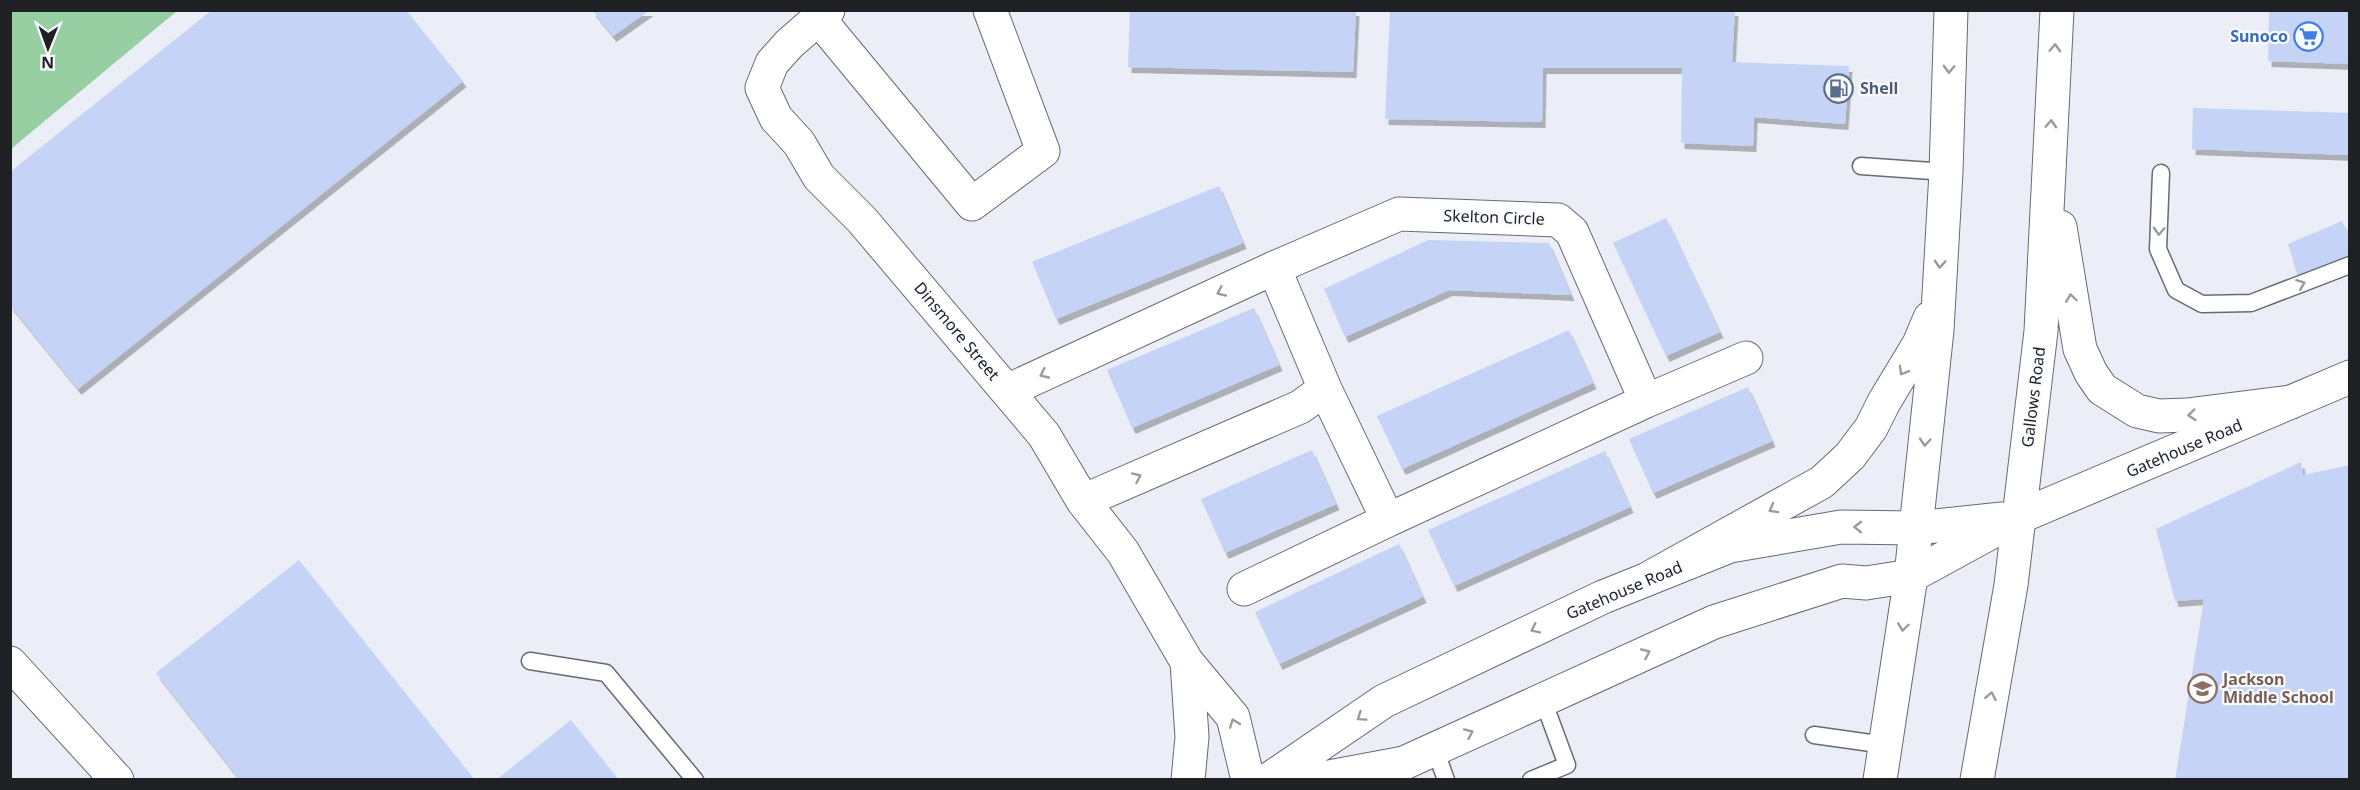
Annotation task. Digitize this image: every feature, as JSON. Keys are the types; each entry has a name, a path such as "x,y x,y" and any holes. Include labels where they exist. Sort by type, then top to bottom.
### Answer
{"street":[{"name":"Dinsmore Street","path":"990,10 1043,151 972,204 824,15 789,44 772,63 762,88 776,118 799,143 819,177 862,220 1044,435 1083,501 1123,552 1187,662 1233,717 1248,780"},
{"path":"1880,780 1911,576 1938,300 1946,172 1951,10"},
{"name":"Gallows Road","path":"1977,780 2011,585 2041,331 2057,10"},
{"path":"2050,156 2080,349 2102,390 2137,411 2159,416 2187,415 2291,402"},
{"name":"Skelton Circle","path":"1007,391 1274,268 1398,214 1558,220 1572,232 1646,401"},
{"path":"1274,268 1325,389 1388,520"},
{"path":"1651,577 1822,482 1850,456 1871,428 1918,344 1938,300"},
{"path":"1244,590 1388,520 1646,401 1746,358"},
{"name":"Gatehouse Road","path":"1268,780 1309,771 1404,763 1714,622 1842,580 1866,583 1911,576 2019,517 2349,377"},
{"path":"1083,501 1300,407 1325,389"},
{"name":"Gatehouse Road","path":"1309,771 1384,701 1603,597 1730,546 1841,527 1916,528 2019,517"},
{"name":"Dinsmore Street","path":"1187,662 1192,737 1188,780"},
{"path":"10,663 117,780"}],"lane":[{"path":"1861,166 1946,172"},
{"path":"2161,173 2158,249 2176,290 2202,304 2251,303 2349,265"},
{"path":"530,661 606,673 695,780"},
{"path":"1531,780 1567,765 1542,700"},
{"path":"1814,735 1885,745"},
{"path":"1435,749 1446,780"}],"green space":[{"path":"11,10 177,10 177,11 11,149"}],"building":[{"path":"212,10 406,10 463,81 78,389 10,305 10,172"},
{"path":"592,10 650,10 613,36"},
{"path":"1130,10 1356,10 1353,72 1128,67"},
{"path":"1390,10 1735,10 1732,62 1849,66 1845,124 1754,117 1753,146 1681,143 1682,68 1543,68 1542,122 1385,119"},
{"name":"Sunoco","path":"2269,10 2350,10 2350,64 2268,61"},
{"path":"2193,108 2350,113 2350,155 2192,149"},
{"path":"1219,186 1243,243 1056,319 1032,262"},
{"path":"1666,218 1720,332 1666,356 1613,243"},
{"path":"2342,221 2350,238 2350,256 2298,277 2288,244"},
{"path":"1428,240 1549,243 1571,295 1449,290 1345,337 1324,289"},
{"path":"1254,308 1279,365 1132,428 1107,370"},
{"path":"1569,330 1593,383 1402,469 1377,416"},
{"path":"1748,387 1772,441 1653,493 1629,439"},
{"path":"1312,450 1336,504 1225,553 1201,499"},
{"path":"1605,451 1630,507 1454,586 1428,530"},
{"path":"2301,462 2303,475 2350,465 2350,780 2175,780 2204,599 2175,601 2156,529"},
{"path":"1399,544 1423,597 1279,664 1255,612"},
{"path":"299,560 475,780 240,780 156,673"},
{"path":"571,720 619,780 496,780"}],"place":[{"name":"Sunoco","path":"2309,36"},
{"name":"Shell","path":"1839,88"},
{"name":"Jackson Middle School","path":"2202,688"}]}
